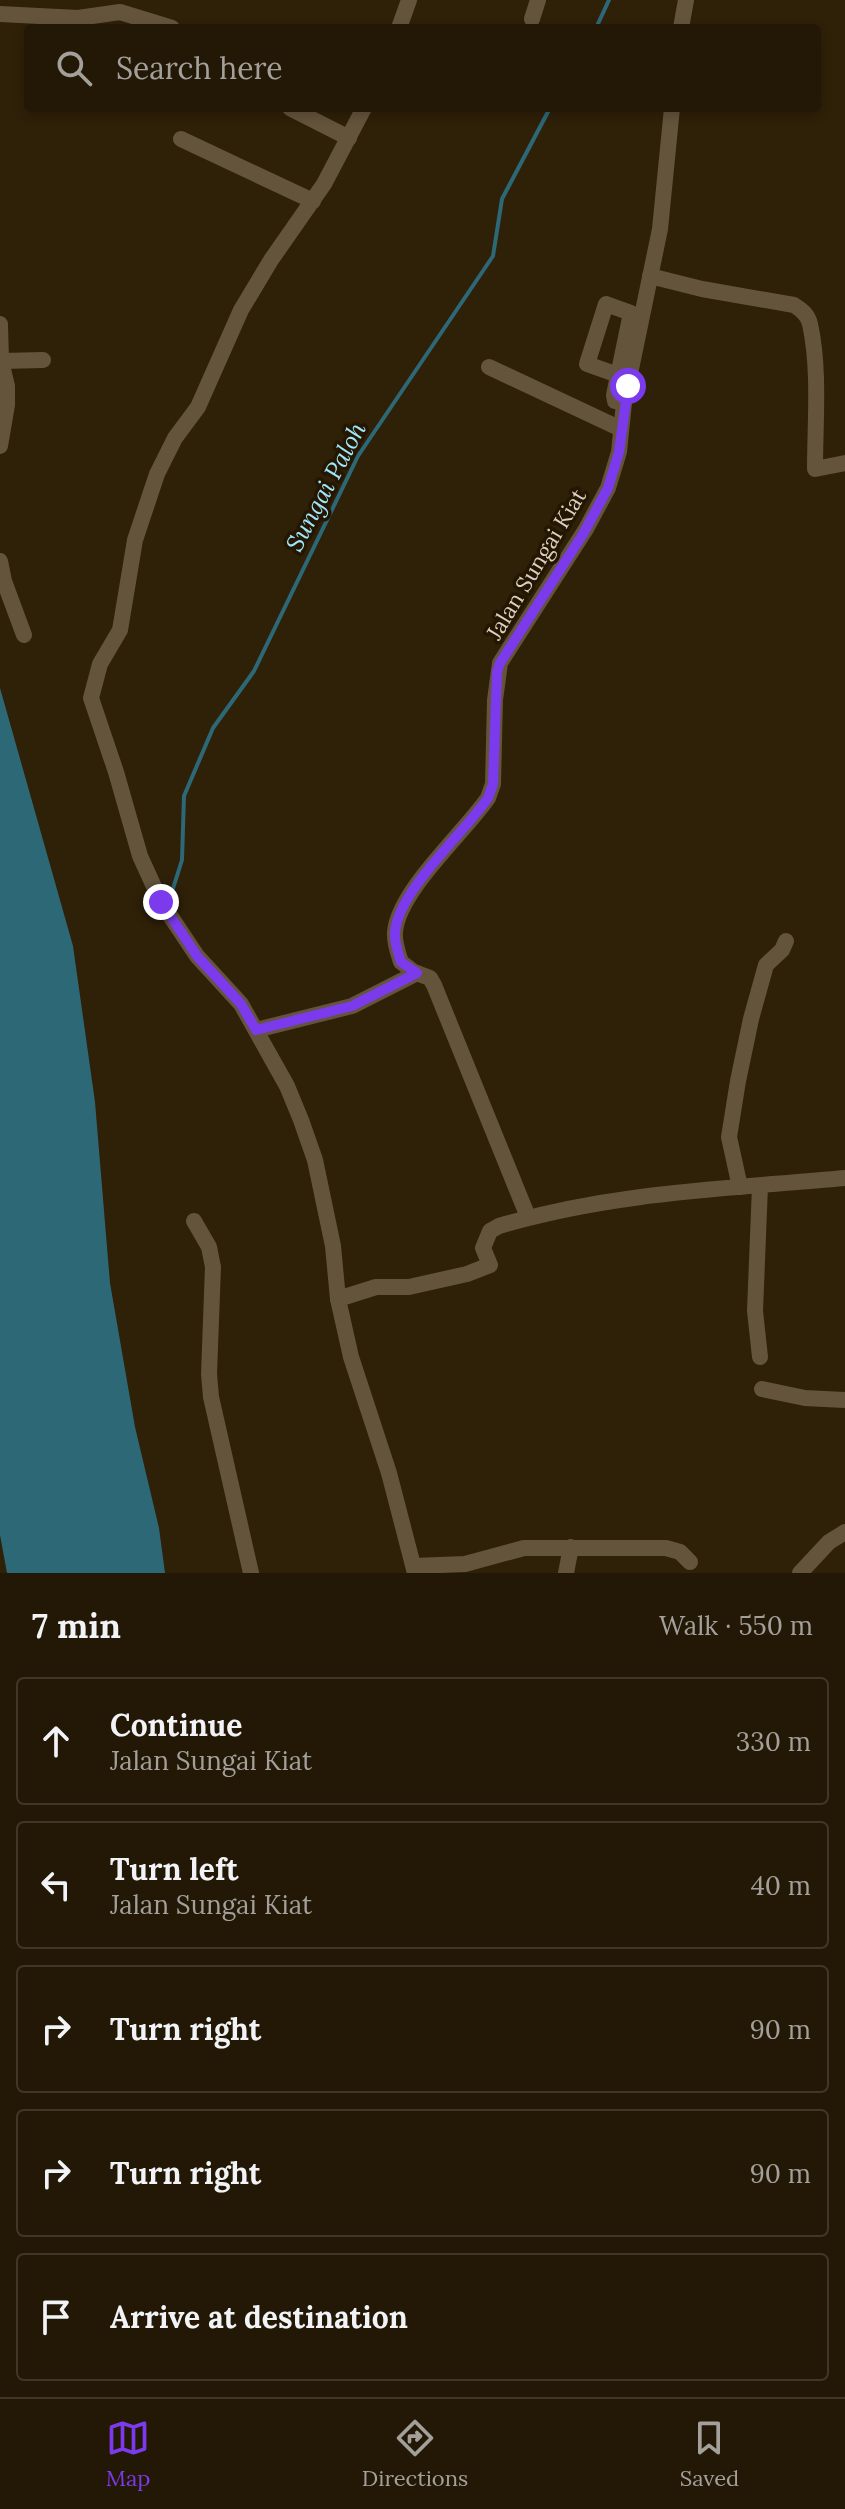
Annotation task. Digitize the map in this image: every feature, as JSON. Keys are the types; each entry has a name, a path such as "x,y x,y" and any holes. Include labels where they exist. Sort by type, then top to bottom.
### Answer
{"street":[{"path":"400,24 409,0"},
{"path":"532,19 538,0"},
{"path":"682,24 686,0"},
{"path":"0,14 78,18 120,12 159,24"},
{"path":"298,112 349,138"},
{"path":"362,112 313,201 271,260 241,310 198,407 175,438 157,474 135,540 120,630 100,664 94,682 91,698 95,716 116,772 140,856 161,902 197,956 241,1004 287,1086 315,1160 351,1357 389,1473 414,1570 465,1564 524,1548 666,1548 680,1552 690,1562"},
{"name":"Jalan Sungai Kiat","path":"528,1217 434,985 430,978 401,962 395,941 397,918 419,882 488,798 493,784 495,700 500,663 583,534 608,488 619,452 624,403 662,213 672,112"},
{"path":"181,139 313,201"},
{"path":"650,276 702,289 794,305 804,312 810,322 815,371 815,469 845,463"},
{"path":"0,324 1,361 7,386 0,446"},
{"path":"1,361 43,360"},
{"path":"489,367 621,429"},
{"path":"618,375 614,398 624,403"},
{"path":"0,561 24,635"},
{"path":"740,1187 729,1137 738,1081 766,965 782,950 786,941"},
{"path":"256,1030 352,1006 417,973"},
{"path":"338,1299 376,1287 394,1289 438,1281 490,1265 483,1248 490,1231 528,1217 574,1206 630,1197 845,1178"},
{"path":"760,1186 755,1311 760,1357"},
{"path":"194,1221 212,1256 211,1397 251,1573"},
{"path":"762,1389 805,1398 845,1400"},
{"path":"800,1573 829,1542 845,1532"},
{"path":"566,1573 571,1547"}],"water":[{"path":"0,688 73,946 95,1102 110,1283 135,1427 159,1528 165,1573 7,1573 0,1535"}],"waterway":[{"name":"Sungai Paloh","path":"598,24 609,0"},
{"name":"Sungai Paloh","path":"170,898 182,860 184,796 213,728 254,671 358,456 493,256 502,199 548,112"}],"route":[{"path":"161,902 197,956 241,1004 256,1030 352,1006 417,973 401,962 395,941 397,918 419,882 488,798 493,784 495,700 500,663 583,534 608,488 619,452 628,386"}]}
